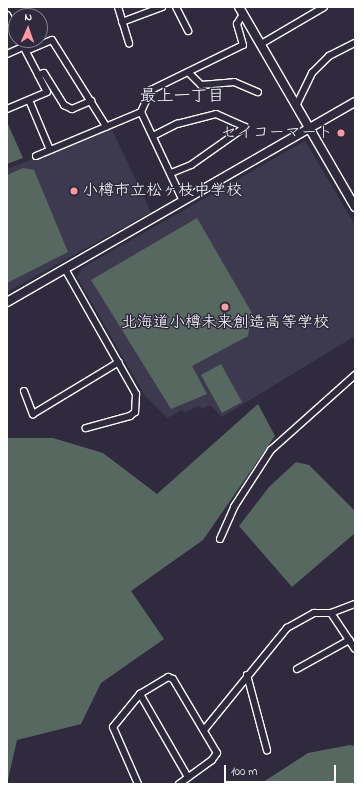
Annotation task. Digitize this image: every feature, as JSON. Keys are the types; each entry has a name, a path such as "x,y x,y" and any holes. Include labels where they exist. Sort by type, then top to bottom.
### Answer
{"street":[{"path":"118,7 129,43"},
{"path":"122,22 162,7"},
{"path":"176,7 188,31"},
{"path":"261,44 324,7"},
{"path":"241,11 355,207"},
{"path":"36,156 141,112 151,90 243,45 237,24 241,11"},
{"path":"7,54 52,40 106,126"},
{"path":"296,106 312,73 329,56 355,43"},
{"path":"7,110 47,92 24,49"},
{"path":"188,72 201,85 234,82 258,92"},
{"path":"38,75 44,73 64,105 72,109 91,101"},
{"path":"30,100 50,150"},
{"path":"7,302 355,102"},
{"path":"141,112 171,173 183,202"},
{"path":"153,136 177,124 216,114 244,127 191,165 171,173"},
{"path":"65,269 136,394 135,412 118,420 86,428"},
{"path":"24,391 33,414 119,362"},
{"path":"220,539 234,507 271,450 355,375"},
{"path":"204,730 287,628 314,613 331,613 355,604"},
{"path":"331,613 355,649"},
{"path":"297,670 349,640"},
{"path":"247,676 267,750"},
{"path":"138,784 113,727 140,694 168,677 173,679 216,753 212,760 179,784"},
{"path":"140,694 188,777"}],"shaded area":[{"name":"小樽市立松ヶ枝中学校","path":"111,128 151,212 7,292 7,169"},
{"name":"北海道小樽未来創造高等学校","path":"305,141 355,225 355,336 222,417 210,405 202,409 199,406 185,412 182,410 167,418 145,396 77,277 82,268"}],"green space":[{"path":"7,122 23,158 7,164"},
{"path":"23,168 34,170 68,252 7,283 7,175"},
{"path":"197,218 252,313 248,336 192,366 207,394 171,409 91,280"},
{"path":"221,364 242,402 222,413 201,375"},
{"path":"258,404 275,436 203,540 131,591 164,639 101,683 81,724 17,740 7,784 7,438 53,438 103,453 157,494"},
{"path":"296,462 309,465 355,511 355,533 292,587 239,526 269,487"},
{"path":"350,745 355,746 355,784 260,784 308,753"}],"place":[{"name":"セイコーマート","path":"341,133"},
{"name":"小樽市立松ヶ枝中学校","path":"74,191"},
{"name":"北海道小樽未来創造高等学校","path":"225,307"}],"district":[{"name":"最上一丁目","path":"182,97"}]}
